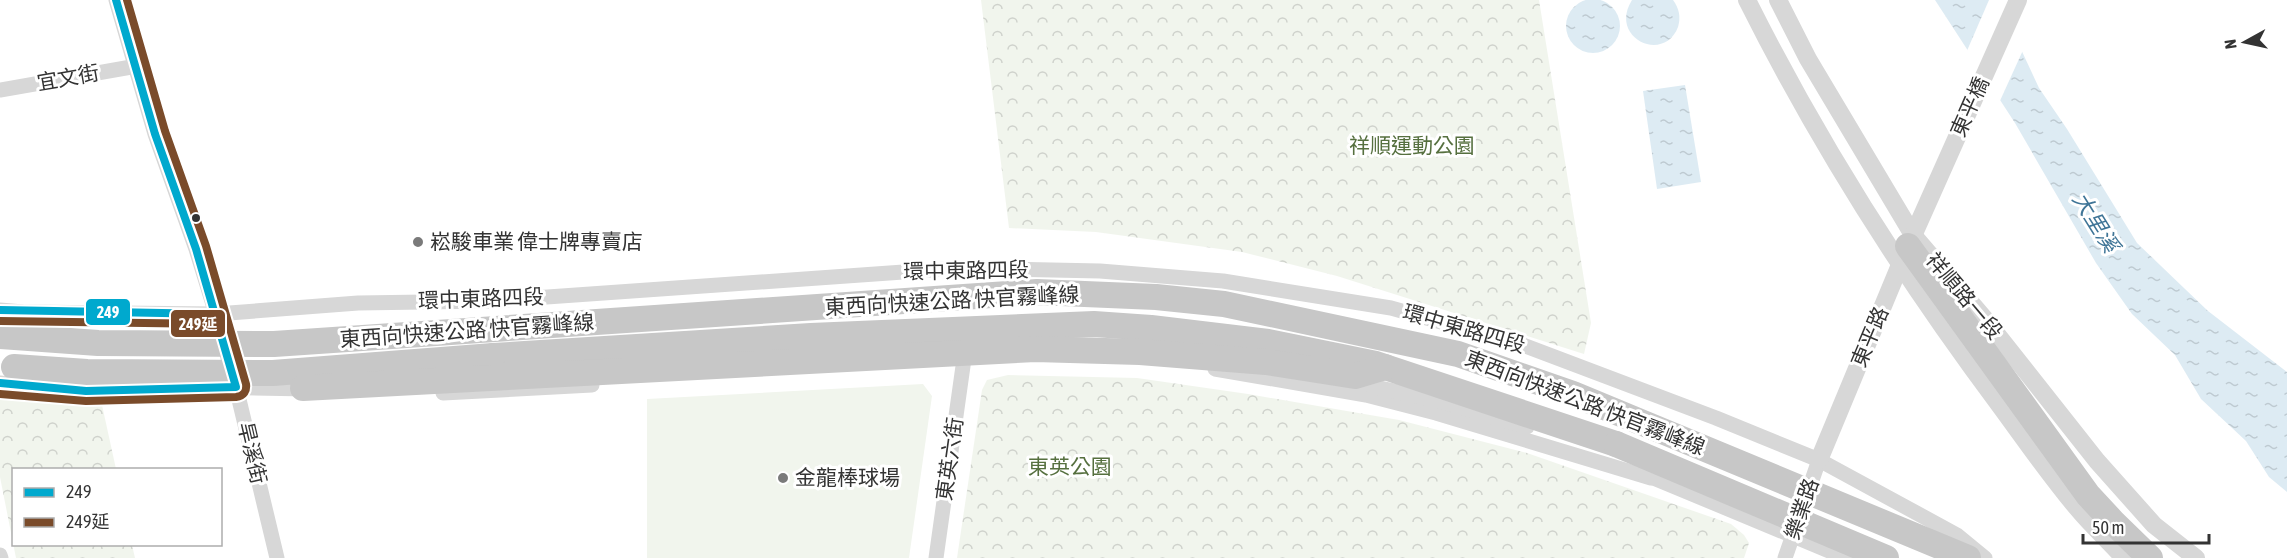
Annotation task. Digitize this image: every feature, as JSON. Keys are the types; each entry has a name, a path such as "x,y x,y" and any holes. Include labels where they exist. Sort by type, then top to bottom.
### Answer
{"highway":[{"path":"1907,249 2088,495 2150,558"},
{"name":"東西向快速公路 快官霧峰線","path":"0,336 98,343 274,345 1038,292 1179,299 1224,304 1458,354 1573,394 1968,558"},
{"name":"東西向快速公路 快官霧峰線","path":"0,366 87,372 273,373 493,356 811,336 1094,324 1150,328 1268,342 1384,367 1616,444 1886,558"},
{"path":"303,388 1035,349 1140,352 1266,362 1354,376 1384,367"}],"street":[{"name":"旱溪街","path":"116,0 155,134 196,249 216,314 237,387 277,558"},
{"name":"祥順路一段","path":"1747,0 1792,88 1907,249 1984,318 2097,461 2154,525 2196,558"},
{"name":"祥順路一段","path":"1778,0 1907,249 1950,340 2065,493 2124,558"},
{"name":"東平橋","path":"1923,214 2019,0"},
{"name":"宜文街","path":"0,90 137,66"},
{"name":"東平路","path":"1819,460 1923,214"},
{"name":"環中東路四段","path":"0,310 216,314 358,303 491,301 960,268 1100,271 1212,280 1391,308 1524,345 1819,460 1957,535 1985,558"},
{"path":"303,388 368,374 963,335 1135,336 1440,401 1554,435 1846,558"},
{"path":"0,383 86,391 237,387 303,388 359,397 540,389 964,359 1078,361 1205,368 1366,395 1436,413 1651,477"},
{"name":"東英六街","path":"936,558 964,359"},
{"name":"樂業路","path":"1785,558 1819,460"}],"green space":[{"name":"祥順運動公園","path":"981,0 1539,0 1591,323 1584,354 1337,276 1242,252 1096,232 1009,228"},
{"name":"東英公園","path":"1008,375 1137,378 1399,420 1527,453 1731,524 1744,535 1749,543 1744,558 957,558 982,390 987,380"},
{"name":"金龍棒球場","path":"923,384 932,396 909,558 647,558 647,399"},
{"path":"0,396 102,405 116,468 12,468 12,538 0,477"},
{"path":"14,546 132,546 135,558 16,558"}],"water":[{"path":"1593,-1 1603,1 1612,7 1618,16 1620,26 1618,36 1612,45 1603,51 1593,53 1583,51 1574,45 1568,36 1566,26 1568,16 1574,7 1583,1"},
{"path":"1632,0 1673,0 1678,9 1679,20 1678,27 1671,38 1662,44 1651,45 1641,42 1632,35 1627,25 1627,14"},
{"name":"大里溪","path":"1935,0 1998,0 2039,88 2137,243 2208,311 2287,372 2287,492 2269,477 2246,441 2201,399 2175,355 2132,314 2096,263 2015,123"},
{"path":"1685,85 1701,182 1657,189 1643,91"}],"pier":[{"path":"1989,0 2002,0 2024,48 1999,103 1966,53"}],"transit line":[{"name":"249","path":"0,383 86,391 236,387 196,249 155,134 116,0"},
{"name":"249延","path":"0,394 86,401 236,397 241,396 245,391 246,384 206,246 165,131 127,0"},
{"name":"249","path":"0,310 216,314"},
{"name":"249延","path":"0,321 216,324"}],"place":[{"name":"崧駿車業 偉士牌專賣店","path":"418,242"},
{"name":"金龍棒球場","path":"783,478"}]}
